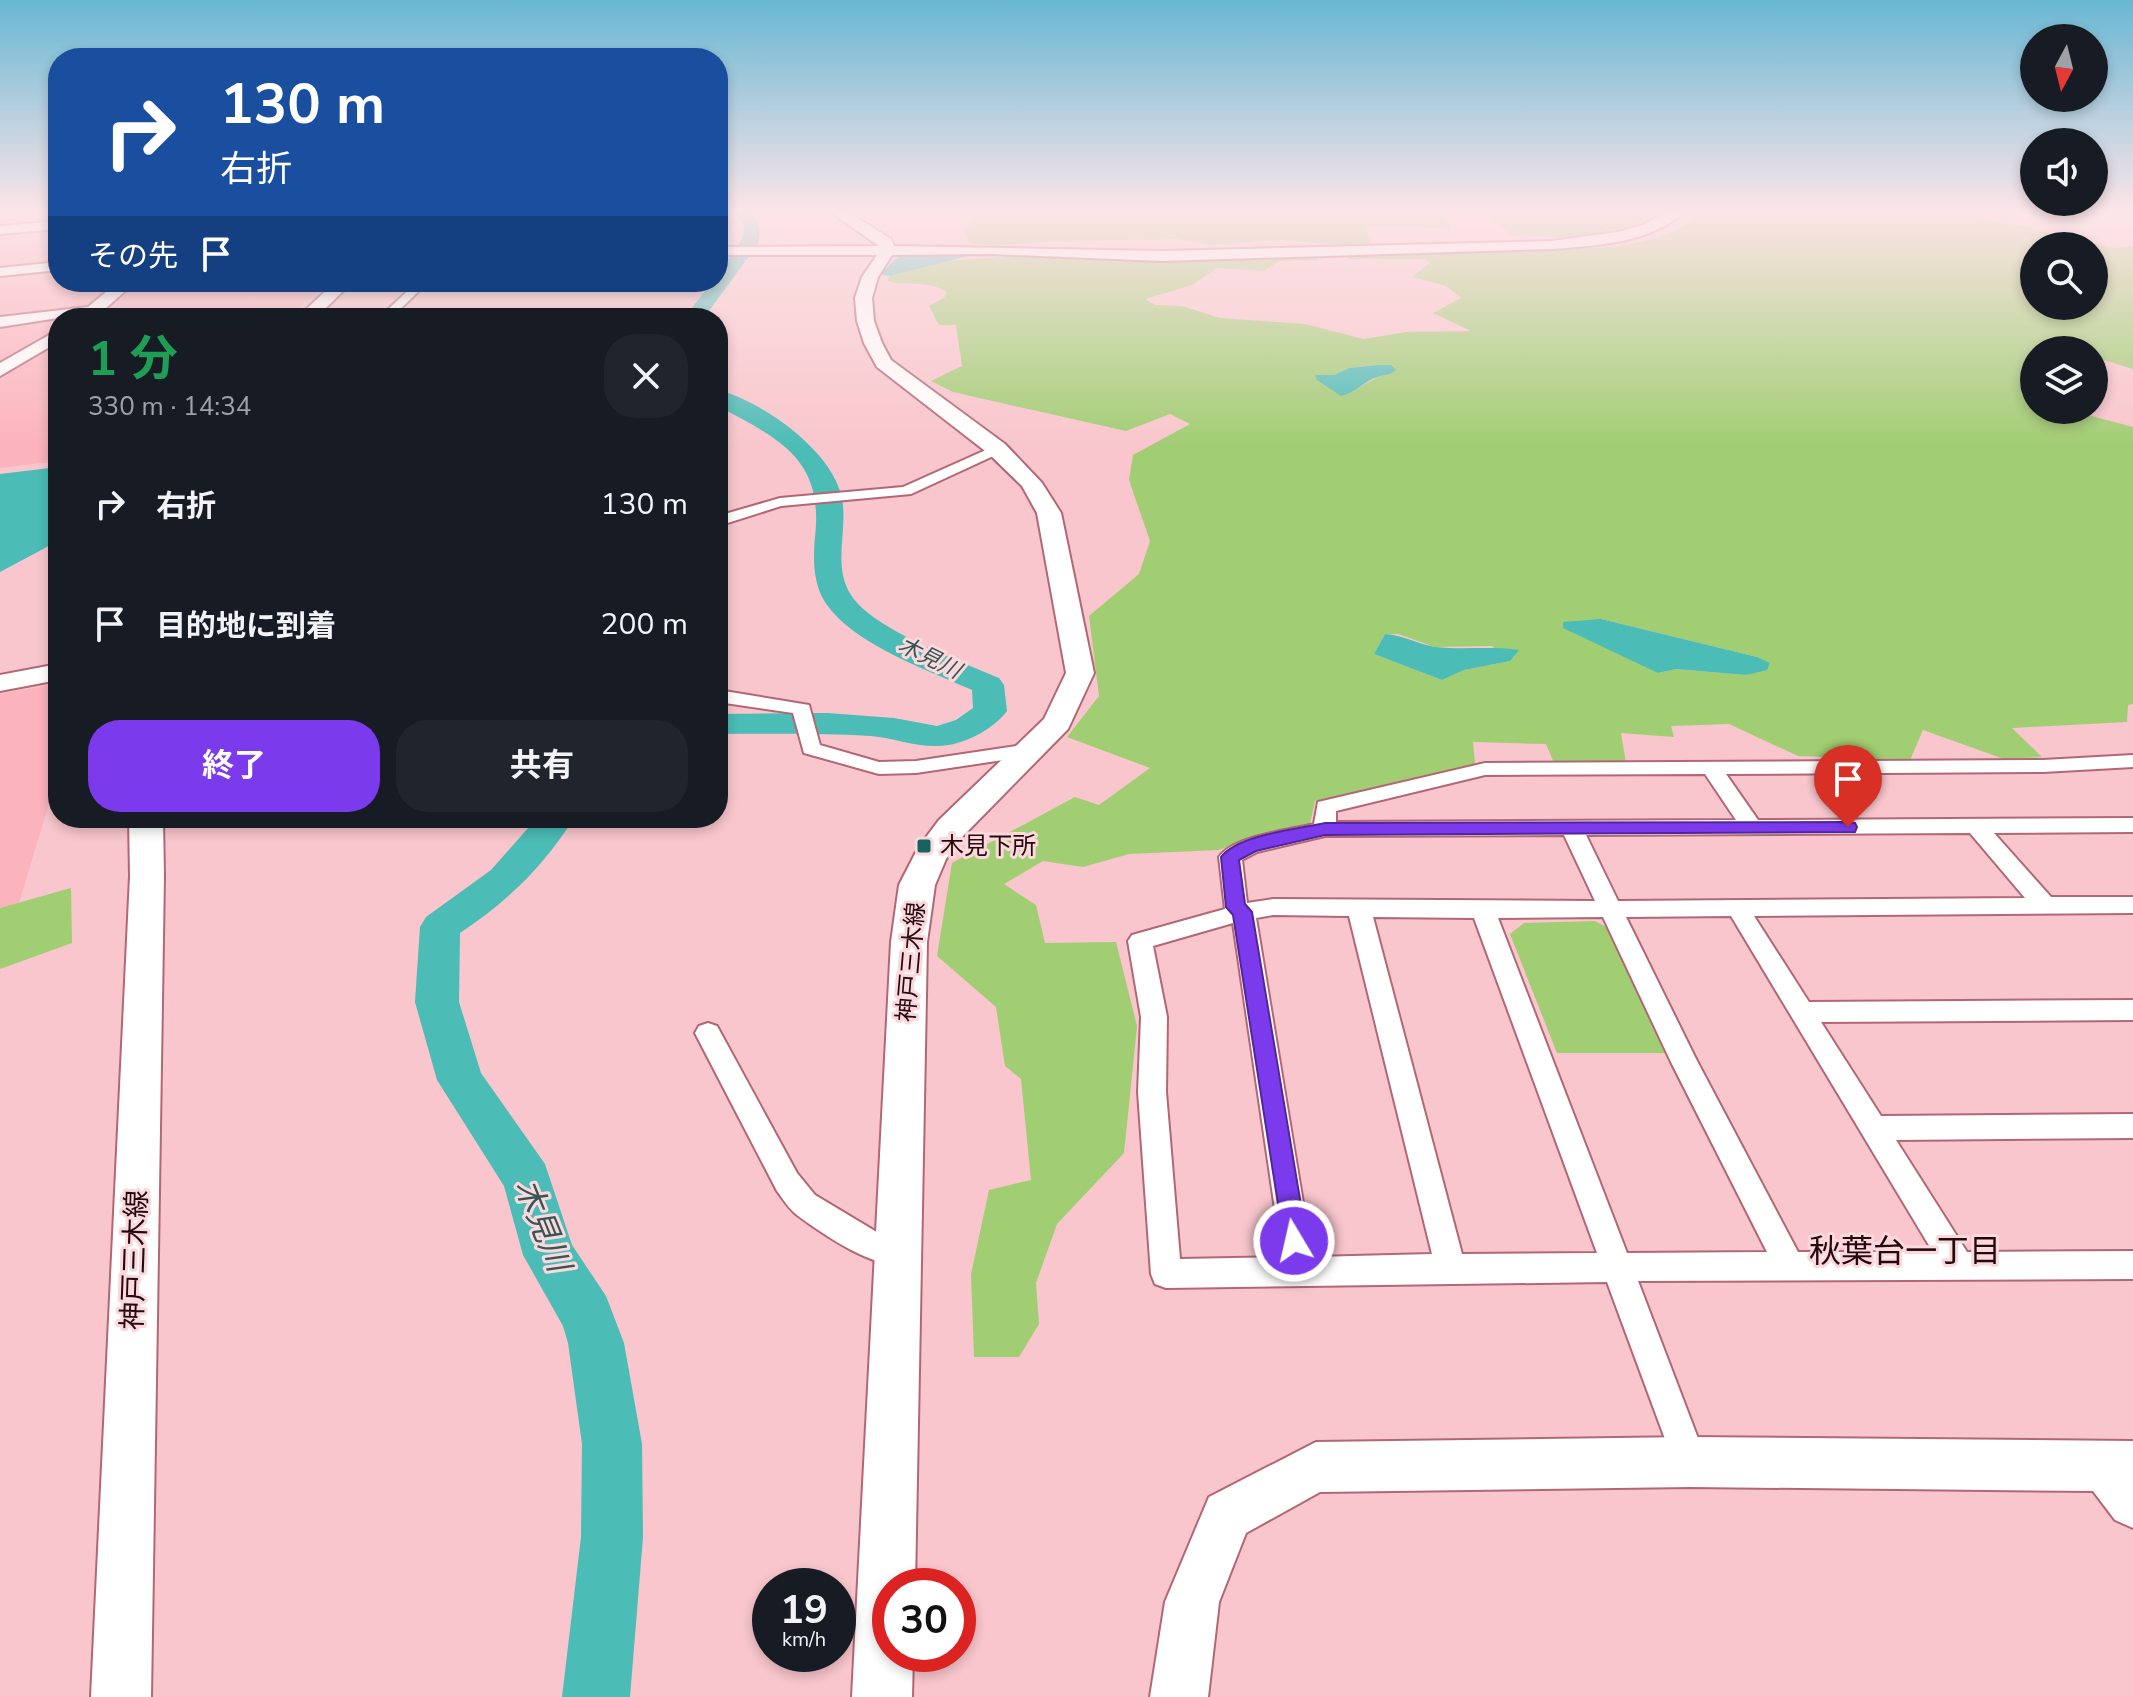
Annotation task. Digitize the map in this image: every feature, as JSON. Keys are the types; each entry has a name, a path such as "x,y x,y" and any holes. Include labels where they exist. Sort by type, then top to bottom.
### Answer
{"main road":[{"name":"神戸三木線","path":"865,289 863,308 873,345 884,363 997,449 1031,483 1049,513 1080,673 1057,723 951,828 930,856 917,885 909,942 882,1697"},
{"path":"317,308 333,292"},
{"path":"330,308 346,292"},
{"name":"神戸三木線","path":"121,1697 146,891 145,828"}],"street":[{"path":"98,308 116,292"},
{"path":"396,308 412,292"},
{"path":"0,322 48,318"},
{"path":"0,371 48,341"},
{"path":"728,518 780,502 906,491 997,449"},
{"path":"0,673 48,665"},
{"path":"0,683 48,674"},
{"path":"728,698 802,709 811,749 879,768 916,767 1030,750"},
{"path":"1325,829 1325,807 1485,769 2043,766 2133,761"},
{"path":"1712,769 1753,828"},
{"path":"1299,1271 1243,912 1236,907 1230,857 1250,846 1325,829 2133,825"},
{"path":"1976,826 2044,905"},
{"path":"1571,827 1790,1267"},
{"path":"2133,905 1483,910 1273,907 1243,912 1140,941 1154,1017 1152,1092 1166,1274 1451,1268 2133,1265"},
{"path":"1359,909 1451,1268"},
{"path":"1738,909 1959,1266"},
{"path":"1483,910 1690,1462"},
{"path":"1804,1012 2133,1010"},
{"path":"708,1033 787,1182 805,1204 873,1246 898,1253"},
{"path":"1875,1128 2133,1126"},
{"path":"1179,1697 1192,1602 1227,1515 1316,1467 1690,1462 2124,1478"}],"shaded area":[{"path":"0,289 316,292 300,308 48,308 48,462 0,468"},
{"path":"48,685 48,806 19,903 0,908 0,694"}],"green space":[{"path":"941,289 1178,289 1145,299 1155,305 1182,306 1220,318 1305,324 1364,339 1407,332 1471,331 1433,313 1461,298 1450,289 2020,289 2020,320 2108,320 2108,289 2133,289 2133,369 2108,361 2108,336 2020,336 2020,424 2108,424 2108,420 2133,427 2133,704 2128,705 2127,722 2012,728 2042,757 2004,759 1923,730 1910,760 1798,756 1729,724 1671,726 1674,737 1621,733 1626,763 1554,763 1546,744 1473,742 1475,764 1315,801 1310,824 1219,850 1129,854 1083,867 1043,861 1004,884 1036,905 1045,943 1116,942 1137,1026 1124,1153 1057,1224 1036,1283 1039,1324 1019,1357 974,1357 971,1274 989,1190 1031,1180 1021,1079 1005,1066 996,1007 937,956 952,863 1075,797 1099,805 1150,768 1067,737 1099,696 1089,616 1139,574 1150,541 1129,480 1133,455 1190,424 1170,414 1126,431 953,392 931,381 962,366 956,325 939,325 929,306 945,297 946,292","holes":["1378,365 1379,376 1353,391 1316,375 1334,375 1349,368","1601,619 1757,657 1770,664 1746,675 1676,669 1658,673","1385,634 1398,634 1435,647 1492,646 1510,661 1464,670 1442,680 1374,654"]},
{"path":"71,888 72,943 0,969 0,908"},
{"path":"1595,921 1610,929 1666,1053 1557,1053 1510,934 1524,923"}],"water":[{"path":"1391,365 1396,370 1341,396 1317,380 1315,375 1334,375 1349,368"},
{"path":"48,468 48,546 0,572 0,474"},
{"path":"1601,619 1757,657 1770,663 1767,670 1746,675 1676,669 1658,673 1563,628 1563,622"},
{"path":"1385,634 1435,647 1519,650 1510,661 1464,670 1442,680 1374,654"}],"waterway":[{"name":"木見川","path":"702,308 714,292"},
{"name":"木見川","path":"728,402 779,431 797,445 824,479 830,500 829,573 839,601 850,613 885,637 988,685 990,711 968,727 938,736 894,728 827,723 728,724"},
{"name":"木見川","path":"549,828 531,852 504,879 440,927 437,1002 460,1080 527,1179 549,1255 587,1315 596,1343 612,1444 612,1537 596,1697"}],"place":[{"name":"木見下所","path":"924,846"}],"district":[{"name":"秋葉台一丁目","path":"1905,1251"}],"route":[{"path":"1294,1241 1243,912 1236,907 1230,857 1250,846 1325,829 1848,827"}]}
